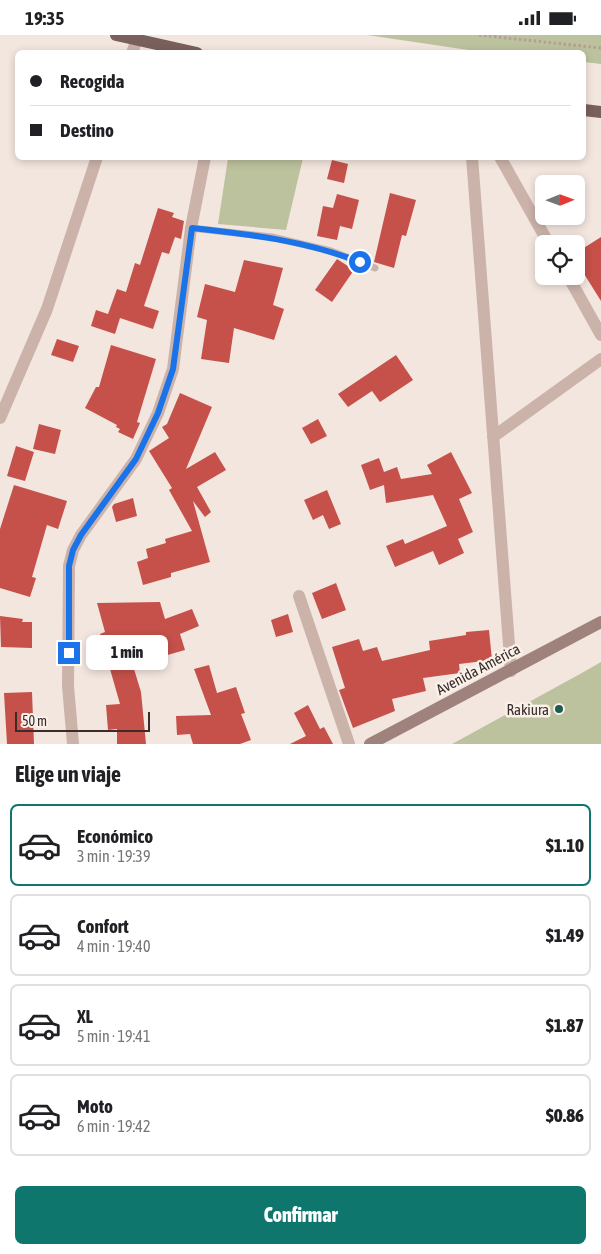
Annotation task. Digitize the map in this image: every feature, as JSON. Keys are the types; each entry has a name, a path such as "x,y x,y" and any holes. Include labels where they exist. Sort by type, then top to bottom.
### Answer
{"main road":[{"path":"116,35 184,50"},
{"path":"586,110 601,112"},
{"name":"Avenida América","path":"370,744 601,622"}],"street":[{"path":"133,50 136,39"},
{"path":"0,418 47,309 96,160"},
{"path":"73,744 68,686 69,566 73,550 81,535 136,459 158,413 173,369 192,228 204,160"},
{"path":"472,160 511,671"},
{"path":"502,160 544,235"},
{"path":"573,285 601,335"},
{"path":"492,437 601,359"},
{"path":"299,596 349,744"}],"lane":[{"path":"192,228 272,237 331,251 375,268"}],"path":[{"path":"479,35 601,48"}],"green space":[{"path":"367,35 601,35 601,64 586,62 586,50 468,50"},
{"path":"228,160 303,160 286,230 218,224"},
{"name":"Rakiura","path":"601,662 601,744 452,744 580,674"}],"building":[{"path":"332,160 348,164 344,183 327,179"},
{"path":"390,193 416,200 406,236 402,235 394,268 374,262"},
{"path":"337,194 359,200 352,229 340,226 337,240 317,236 323,206 333,208"},
{"path":"158,208 174,213 172,217 184,221 181,239 175,237 169,254 162,252 144,306 159,311 153,329 120,318 115,334 91,326 96,310 108,314 117,289 126,292 135,263 140,265"},
{"path":"601,237 601,301 585,275 585,247"},
{"path":"337,259 354,270 332,302 315,290"},
{"path":"244,260 283,268 273,305 284,309 274,340 234,328 229,363 201,359 207,320 197,317 205,284 235,292"},
{"path":"57,339 79,346 73,362 51,355"},
{"path":"111,345 156,359 137,422 140,423 133,439 118,432 120,429 116,427 117,425 85,408 96,387 99,387"},
{"path":"396,355 413,380 380,402 372,391 348,407 338,394"},
{"path":"180,393 212,407 186,469 215,452 226,470 197,487 211,512 205,517 193,501 210,562 171,573 171,577 143,585 137,562 148,558 146,549 166,543 165,539 192,531 169,490 172,488 149,451 169,438 162,427 167,424"},
{"path":"318,419 327,436 311,444 302,428"},
{"path":"39,424 61,430 55,454 33,449"},
{"path":"16,446 34,452 25,481 7,476"},
{"path":"451,452 472,493 459,499 473,532 458,539 464,553 439,565 433,551 395,567 386,546 403,539 405,544 447,526 433,495 386,503 384,485 370,490 361,465 379,458 384,472 397,467 401,479 432,474 427,465"},
{"path":"14,485 67,501 58,529 47,525 32,577 36,578 30,597 0,588 0,529"},
{"path":"327,490 341,524 329,529 323,515 313,520 304,500"},
{"path":"133,498 137,516 116,522 112,507 114,504"},
{"path":"336,583 346,610 322,619 312,593"},
{"path":"160,602 165,619 192,609 199,626 180,634 185,650 157,658 158,662 134,669 141,692 146,744 117,744 117,729 108,730 106,705 120,704 100,634 105,632 97,603"},
{"path":"288,614 293,632 276,637 271,620"},
{"path":"0,616 23,619 22,622 32,622 32,648 1,647"},
{"path":"489,630 492,660 459,664 460,673 423,678 426,691 392,699 395,711 353,728 339,690 345,688 332,647 359,639 363,651 377,647 382,661 430,650 429,641 466,635 466,632"},
{"path":"209,665 217,693 236,687 245,713 241,714 251,740 240,744 193,744 190,734 177,735 176,716 211,715 194,669"},
{"path":"32,692 34,744 7,744 4,693"},
{"path":"308,705 320,729 324,727 333,744 290,744 306,736 294,713"}],"place":[{"name":"Rakiura","path":"559,709"}],"route":[{"path":"69,653 69,566 73,550 81,535 136,459 158,413 173,369 192,228 272,237 331,251 360,262"}]}
